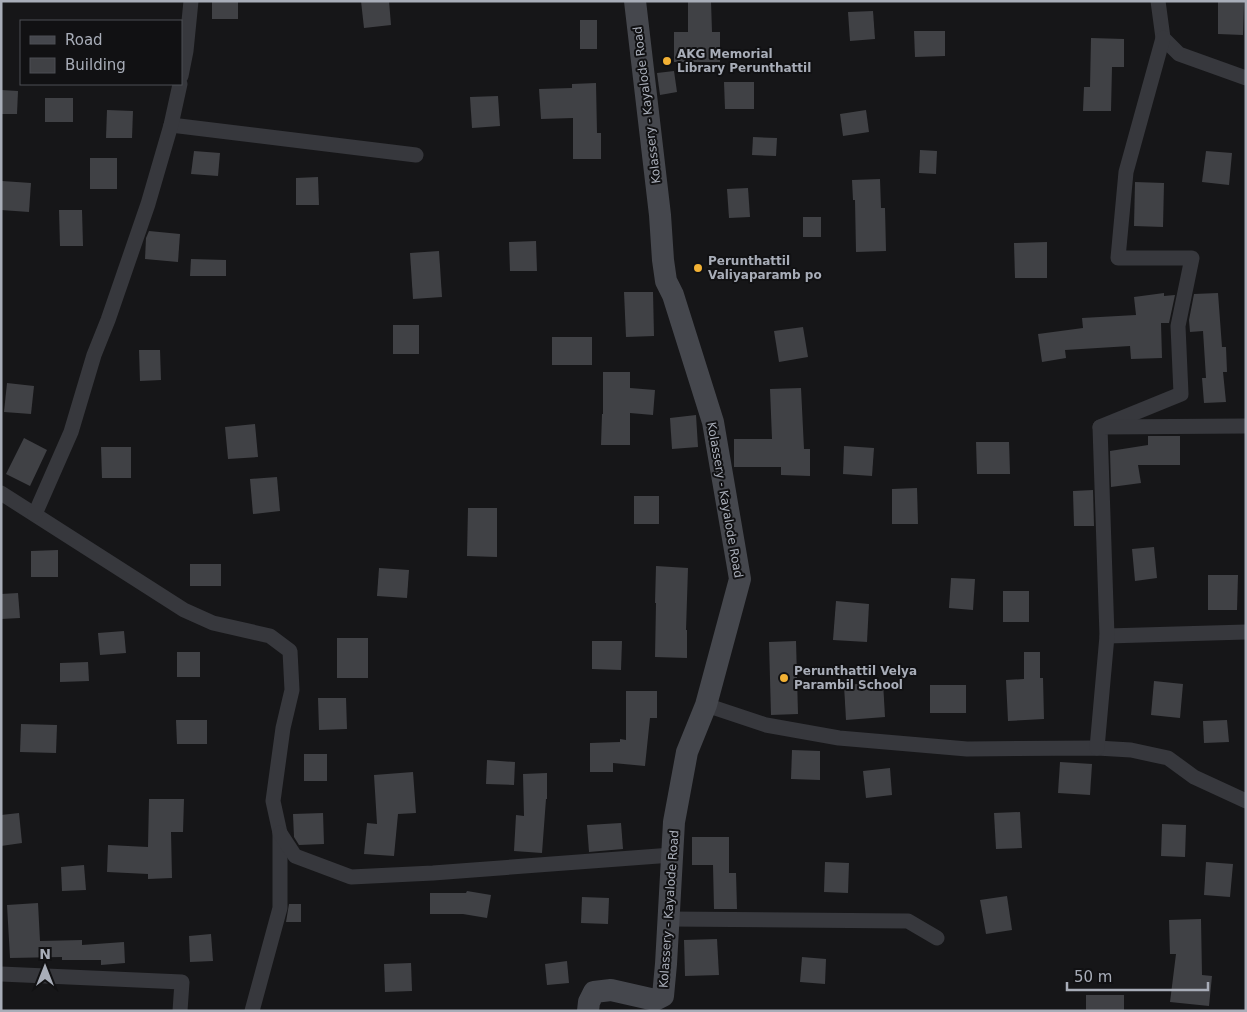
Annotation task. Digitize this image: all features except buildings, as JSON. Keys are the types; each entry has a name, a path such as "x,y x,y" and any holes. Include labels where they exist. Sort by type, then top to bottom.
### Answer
{"main road":[{"name":"Kolassery - Kayalode Road","path":"588,1011 589,1002 594,992 611,990 654,1000 663,996 674,822 687,752 706,705 740,579 713,422 673,295 666,282 662,260 660,215 636,1"}],"street":[{"path":"182,71 191,1"},
{"path":"1100,427 1181,394 1178,326 1192,258 1118,258 1126,172 1163,38 1158,1"},
{"path":"1163,38 1179,54 1246,78"},
{"path":"35,514 72,432 94,355 145,213 171,125 180,85"},
{"path":"171,125 416,155"},
{"path":"1100,427 1246,426"},
{"path":"1097,748 1107,636 1100,427"},
{"path":"1,493 184,610 213,623 270,636 290,651 292,690 283,728 273,801 280,833 280,908 252,1011"},
{"path":"1107,636 1246,632"},
{"path":"706,705 766,725 839,738 967,749 1097,748 1131,750 1168,758 1194,777 1246,801"},
{"path":"280,833 295,856 351,877 433,873 672,855"},
{"path":"669,919 908,922 937,938"},
{"path":"1,974 182,982 180,1011"}],"place":[{"name":"AKG Memorial Library Perunthattil","path":"667,61"},
{"name":"Perunthattil Valiyaparamb po","path":"698,268"},
{"name":"Perunthattil Velya Parambil School","path":"784,678"}]}
